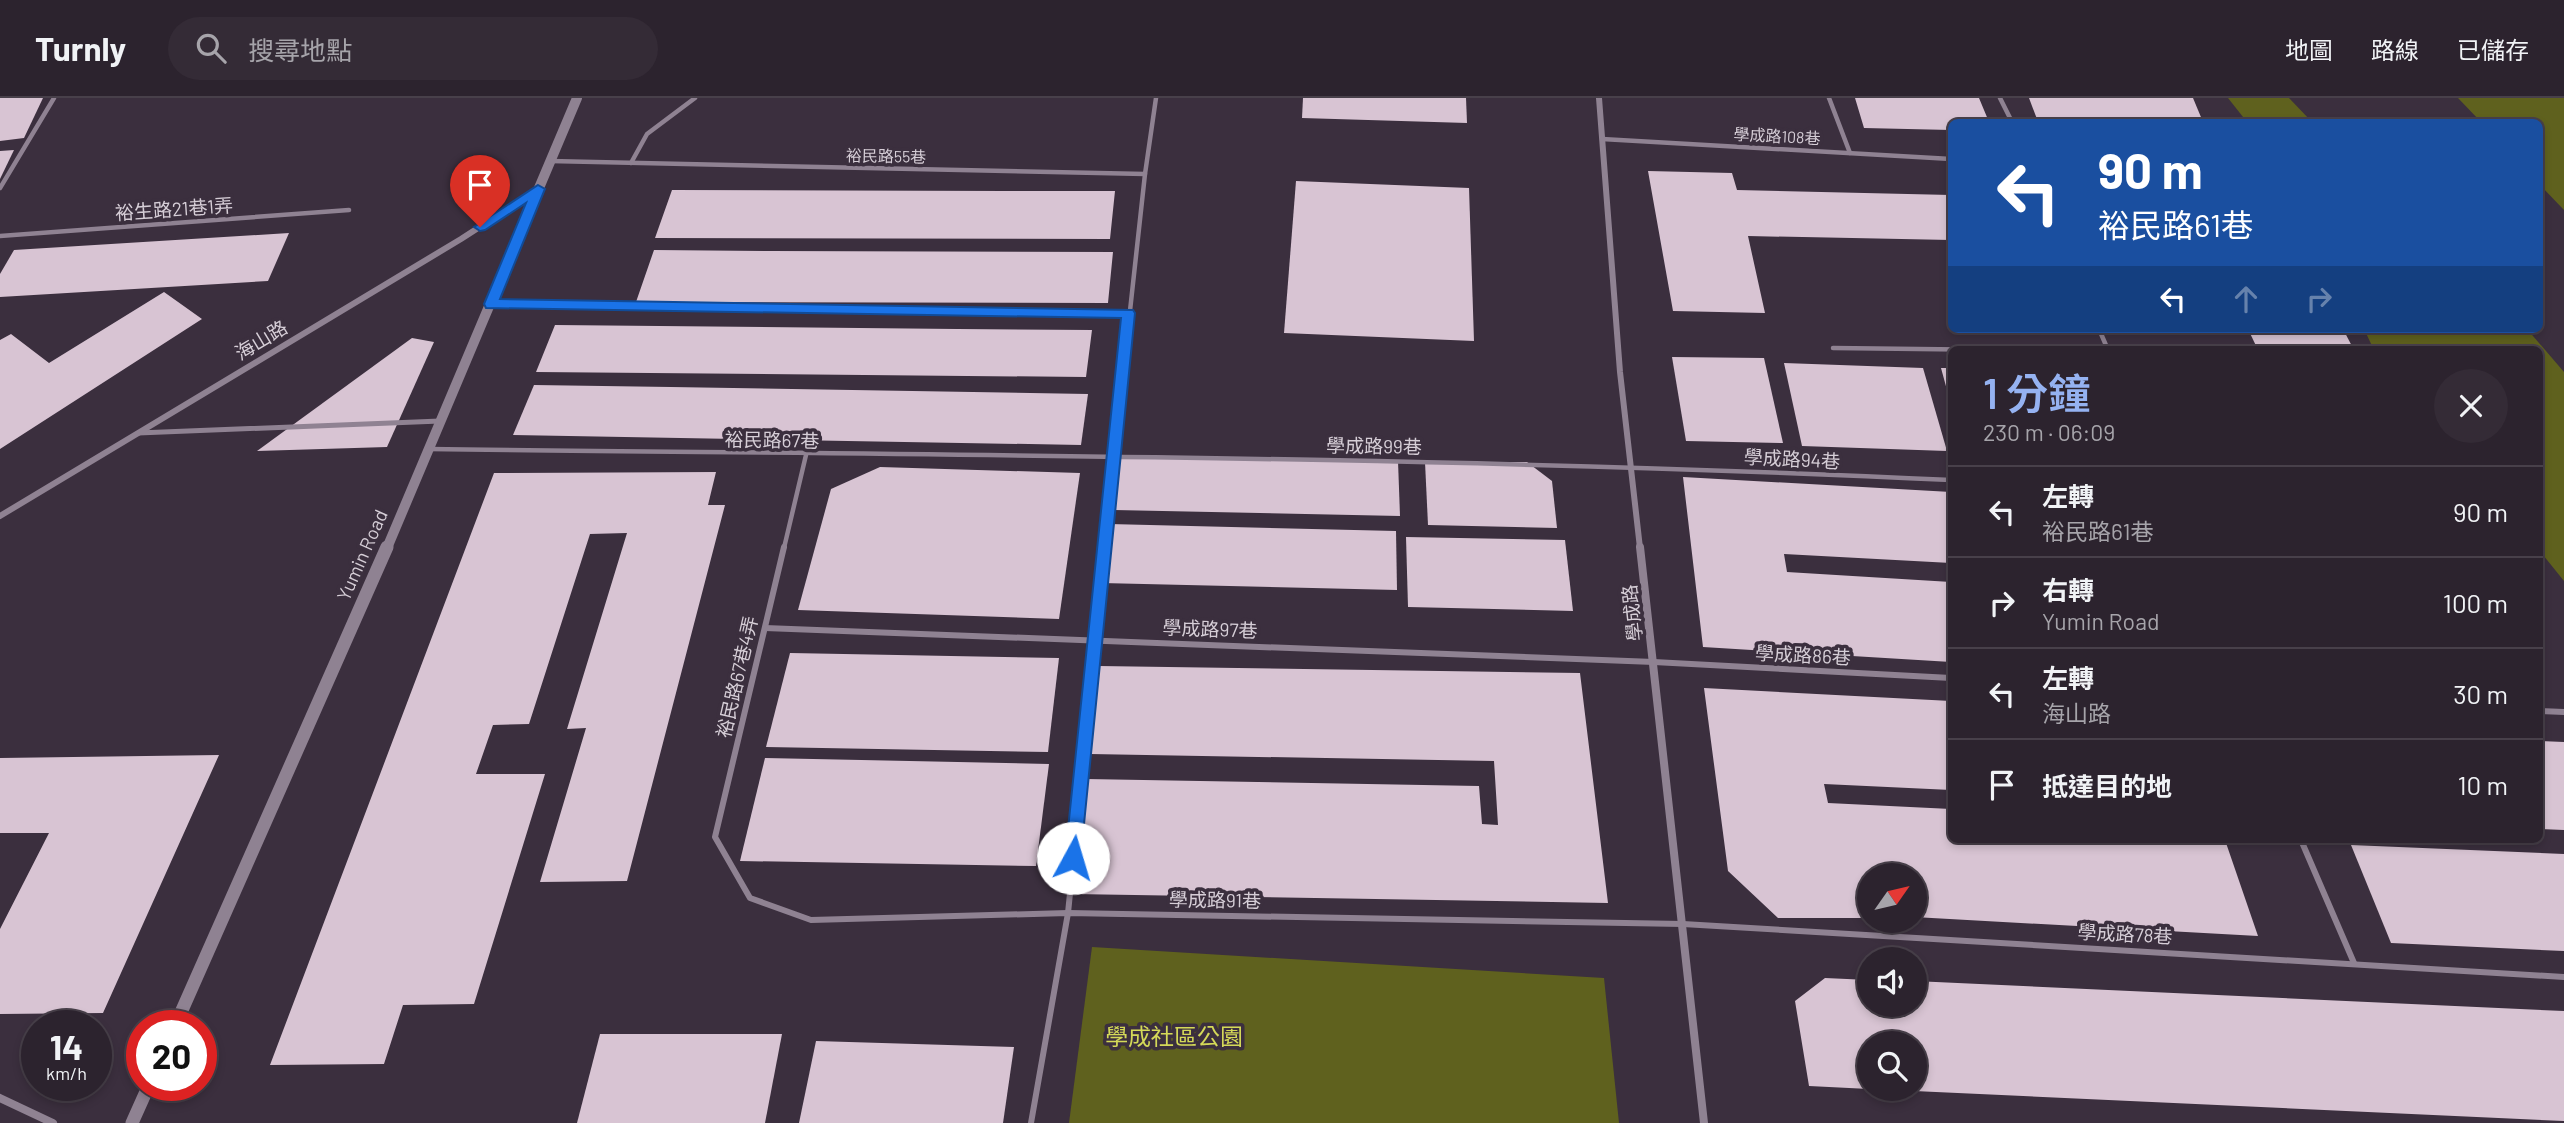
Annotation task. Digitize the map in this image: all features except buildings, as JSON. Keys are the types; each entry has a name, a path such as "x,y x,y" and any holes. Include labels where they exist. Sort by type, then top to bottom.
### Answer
{"street":[{"name":"Yumin Road","path":"183,1010 429,449 578,98"},
{"name":"學成路","path":"1599,98 1620,372 1704,1123"},
{"name":"海山路","path":"0,516 461,239 538,189"},
{"path":"137,433 440,421"},
{"path":"0,1098 53,1123"},
{"path":"132,1123 142,1101"}],"lane":[{"path":"0,188 54,98"},
{"path":"631,163 647,134 695,98"},
{"path":"1031,1123 1068,913 1128,313 1156,98"},
{"path":"1829,98 1850,153"},
{"path":"2000,98 2010,119"},
{"name":"學成路108巷","path":"1602,139 1948,159"},
{"name":"裕民路55巷","path":"550,161 1145,174"},
{"name":"裕生路21巷1弄","path":"0,236 349,210"},
{"path":"491,304 1128,313"},
{"path":"1833,348 1948,349"},
{"name":"裕民路67巷","path":"429,449 806,455 1115,455"},
{"name":"裕民路67巷4弄","path":"750,898 715,837 806,455"},
{"name":"學成路99巷","path":"1115,455 1631,466"},
{"name":"學成路94巷","path":"1631,466 1948,480"},
{"name":"學成路97巷","path":"765,628 1654,662"},
{"name":"學成路86巷","path":"1654,662 1948,678"},
{"path":"2543,711 2564,712"},
{"path":"2302,843 2354,962"},
{"name":"學成路91巷","path":"750,898 811,920 1068,913 1683,924"},
{"name":"學成路78巷","path":"1683,924 2354,962 2564,977"}],"green space":[{"path":"2228,98 2289,98 2309,119 2245,119"},
{"path":"2458,98 2564,98 2564,210 2543,188 2543,119 2478,119"},
{"path":"2366,333 2530,333 2542,346 2372,346"},
{"path":"2543,348 2564,372 2564,581 2543,555"},
{"name":"學成社區公園","path":"1092,947 1604,978 1619,1123 1069,1123"}],"route":[{"path":"480,227 538,189 491,304 1128,313 1073,858"}]}
